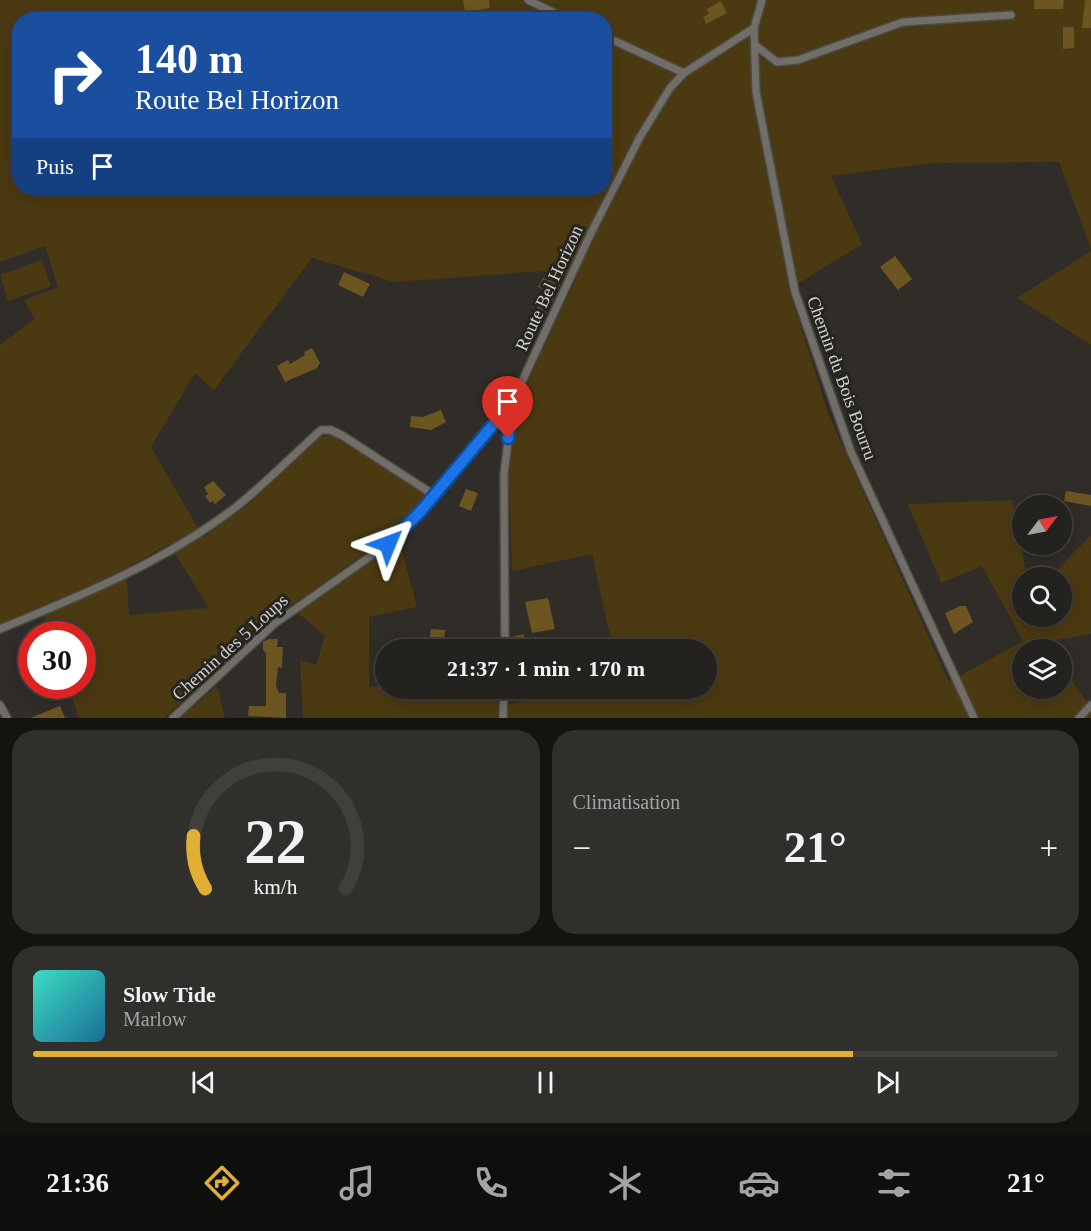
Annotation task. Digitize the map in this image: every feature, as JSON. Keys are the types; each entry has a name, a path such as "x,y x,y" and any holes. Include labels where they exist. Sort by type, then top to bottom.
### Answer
{"street":[{"path":"528,0 553,12"},
{"path":"754,28 762,0"},
{"path":"755,45 777,62 798,60 903,21 1011,15"},
{"name":"Chemin du Bois Bourru","path":"754,28 756,93 795,292 851,452 974,718"},
{"name":"Route Bel Horizon","path":"505,639 504,474 513,401 640,137 670,88 684,72 754,28"},
{"path":"612,40 684,72"},
{"name":"Chemin des 5 Loups","path":"173,718 274,624 388,544 434,495 513,401"},
{"path":"0,629 111,583 189,539 273,476 321,430 331,430 343,436 434,495"},
{"path":"502,718 503,699"},
{"path":"0,705 7,718"},
{"path":"1079,718 1091,705"}],"shaded area":[{"path":"0,0 1091,0 1091,249 1059,162 931,163 831,176 862,244 789,289 829,416 949,682 1012,647 1012,699 1072,699 1072,680 1091,708 1091,718 303,718 300,660 316,665 325,636 298,613 399,540 417,607 369,617 369,687 375,686 375,699 498,699 498,707 531,699 717,699 717,639 611,639 592,554 512,571 509,474 518,401 576,279 542,271 394,282 312,258 214,390 195,373 151,447 203,537 248,505 320,437 333,435 427,494 412,513 381,542 265,624 237,653 164,718 79,718 72,699 96,699 96,621 46,621 42,610 0,626 0,345 35,319 24,300 58,287 45,246 0,262","holes":["169,544 209,608 129,615 126,568"]},
{"path":"1091,251 1091,345 1017,298"},
{"path":"42,260 51,286 8,301 0,275"},
{"path":"1012,500 1012,555 1023,555 1025,567 1012,567 1012,621 982,566 941,583 908,504"},
{"path":"1091,535 1091,634 1063,639 1022,639 1015,627 1072,627 1072,567 1060,567"},
{"path":"217,686 225,718 180,718"}],"building":[{"path":"463,0 489,0 490,8 465,12"},
{"path":"1034,0 1064,0 1063,9 1034,9"},
{"path":"1085,0 1091,0 1091,28 1082,28"},
{"path":"721,1 727,13 706,24 703,17 709,14 707,9"},
{"path":"1063,27 1074,27 1074,48 1063,49"},
{"path":"895,256 912,279 898,290 880,267"},
{"path":"344,272 370,284 363,297 338,285"},
{"path":"543,278 560,285 546,313 537,308 545,290 538,287"},
{"path":"312,348 320,363 317,368 285,382 277,366 288,360 290,364"},
{"path":"441,410 446,422 431,430 410,427 411,416 423,417"},
{"path":"213,481 226,495 215,504 213,501 210,503 205,496 208,494 204,487"},
{"path":"466,489 478,493 471,511 459,506"},
{"path":"1066,491 1091,495 1091,506 1072,502 1072,495 1065,495"},
{"path":"548,598 555,629 532,633 525,602"},
{"path":"960,606 966,606 973,622 954,634 945,613"},
{"path":"431,629 445,630 444,639 430,637"},
{"path":"524,634 524,639 511,639 511,637"},
{"path":"278,639 277,647 283,647 282,668 278,667 276,686 279,693 286,693 286,718 248,716 249,706 266,706 266,653 263,650 263,642"},
{"path":"60,706 65,718 30,718"}],"route":[{"path":"388,544 420,512 513,401 508,438"}]}
